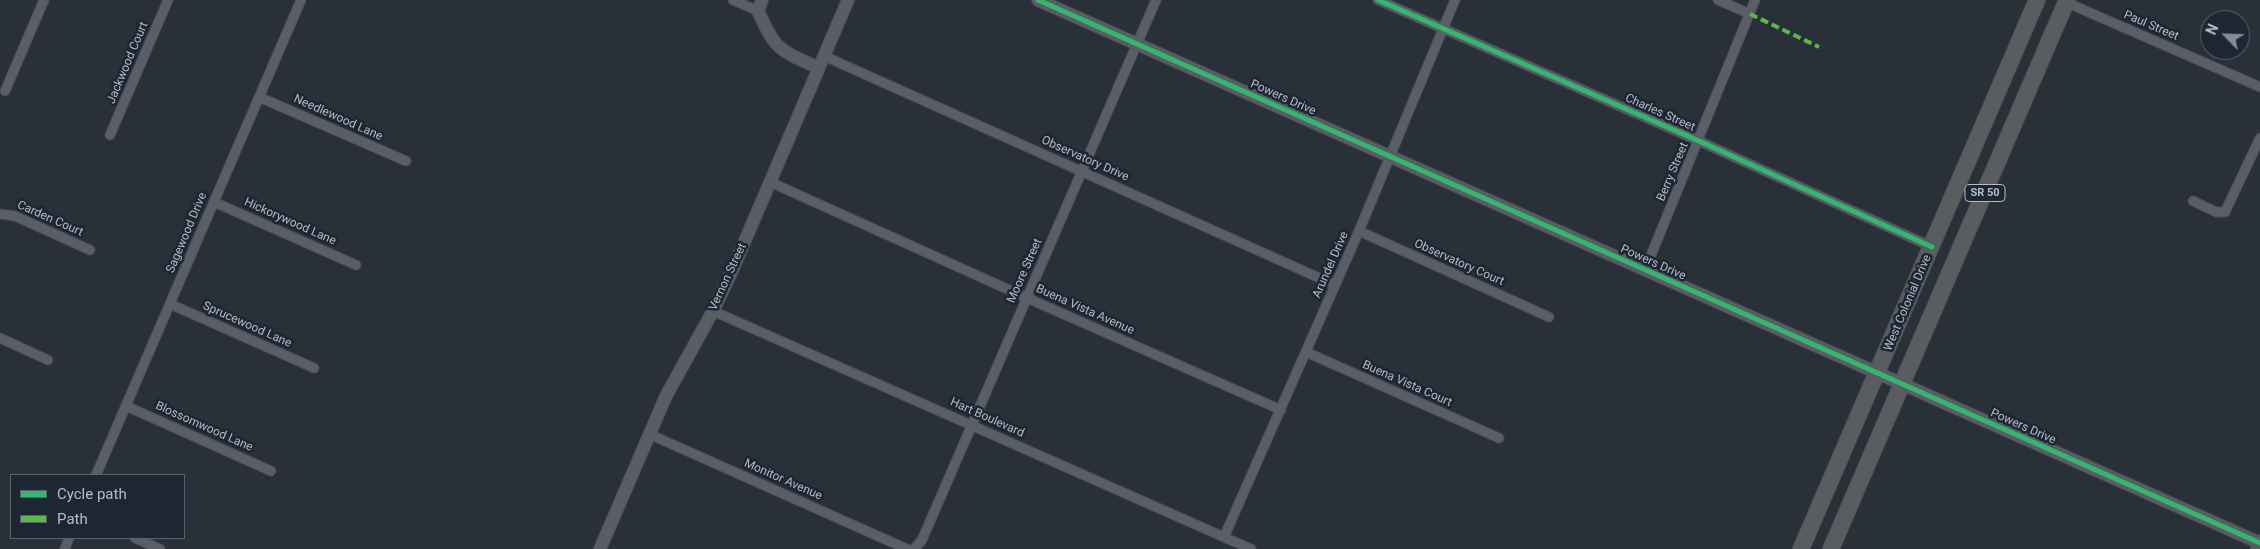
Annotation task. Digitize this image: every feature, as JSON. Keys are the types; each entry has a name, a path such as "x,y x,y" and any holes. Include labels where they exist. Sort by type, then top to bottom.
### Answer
{"highway":[{"name":"West Colonial Drive","path":"1801,549 2037,0"},
{"name":"SR 50","path":"1831,549 1902,386 2064,1"},
{"path":"2259,549 2260,543"}],"street":[{"path":"5,91 44,0"},
{"name":"Jackwood Court","path":"110,135 168,0"},
{"name":"Sagewood Drive","path":"96,474 301,0"},
{"path":"733,0 760,5 774,43 780,49 821,62"},
{"name":"Vernon Street","path":"600,549 649,434 682,365 713,311 848,0"},
{"name":"Powers Drive","path":"1038,0 1902,386 2260,543"},
{"name":"Moore Street","path":"914,549 922,540 1156,0"},
{"name":"Charles Street","path":"1378,0 1699,141 1932,247"},
{"name":"Arundel Drive","path":"1224,537 1336,285 1455,0"},
{"path":"1718,0 1750,14"},
{"name":"Berry Street","path":"1645,270 1755,0"},
{"name":"Paul Street","path":"2064,1 2260,87"},
{"name":"Observatory Drive","path":"821,62 1082,172 1336,285"},
{"name":"Needlewood Lane","path":"259,97 406,161"},
{"path":"2193,202 2216,212 2225,212 2260,138"},
{"name":"Buena Vista Avenue","path":"770,182 1281,410"},
{"name":"Hickorywood Lane","path":"214,202 356,266"},
{"name":"Carden Court","path":"0,214 15,216 90,250"},
{"name":"Observatory Court","path":"1359,231 1550,317"},
{"name":"Sprucewood Lane","path":"170,304 314,368"},
{"name":"Hart Boulevard","path":"713,311 1251,549"},
{"path":"0,338 48,360"},
{"name":"Buena Vista Court","path":"1306,352 1499,438"},
{"name":"Blossomwood Lane","path":"126,406 270,471"},
{"name":"Monitor Avenue","path":"649,434 907,549"},
{"path":"137,539 160,549"}],"marked path":[{"path":"1750,14 1819,47"}],"cycle path":[{"path":"1038,0 2260,543"},
{"path":"1378,0 1699,141 1932,247"}]}
